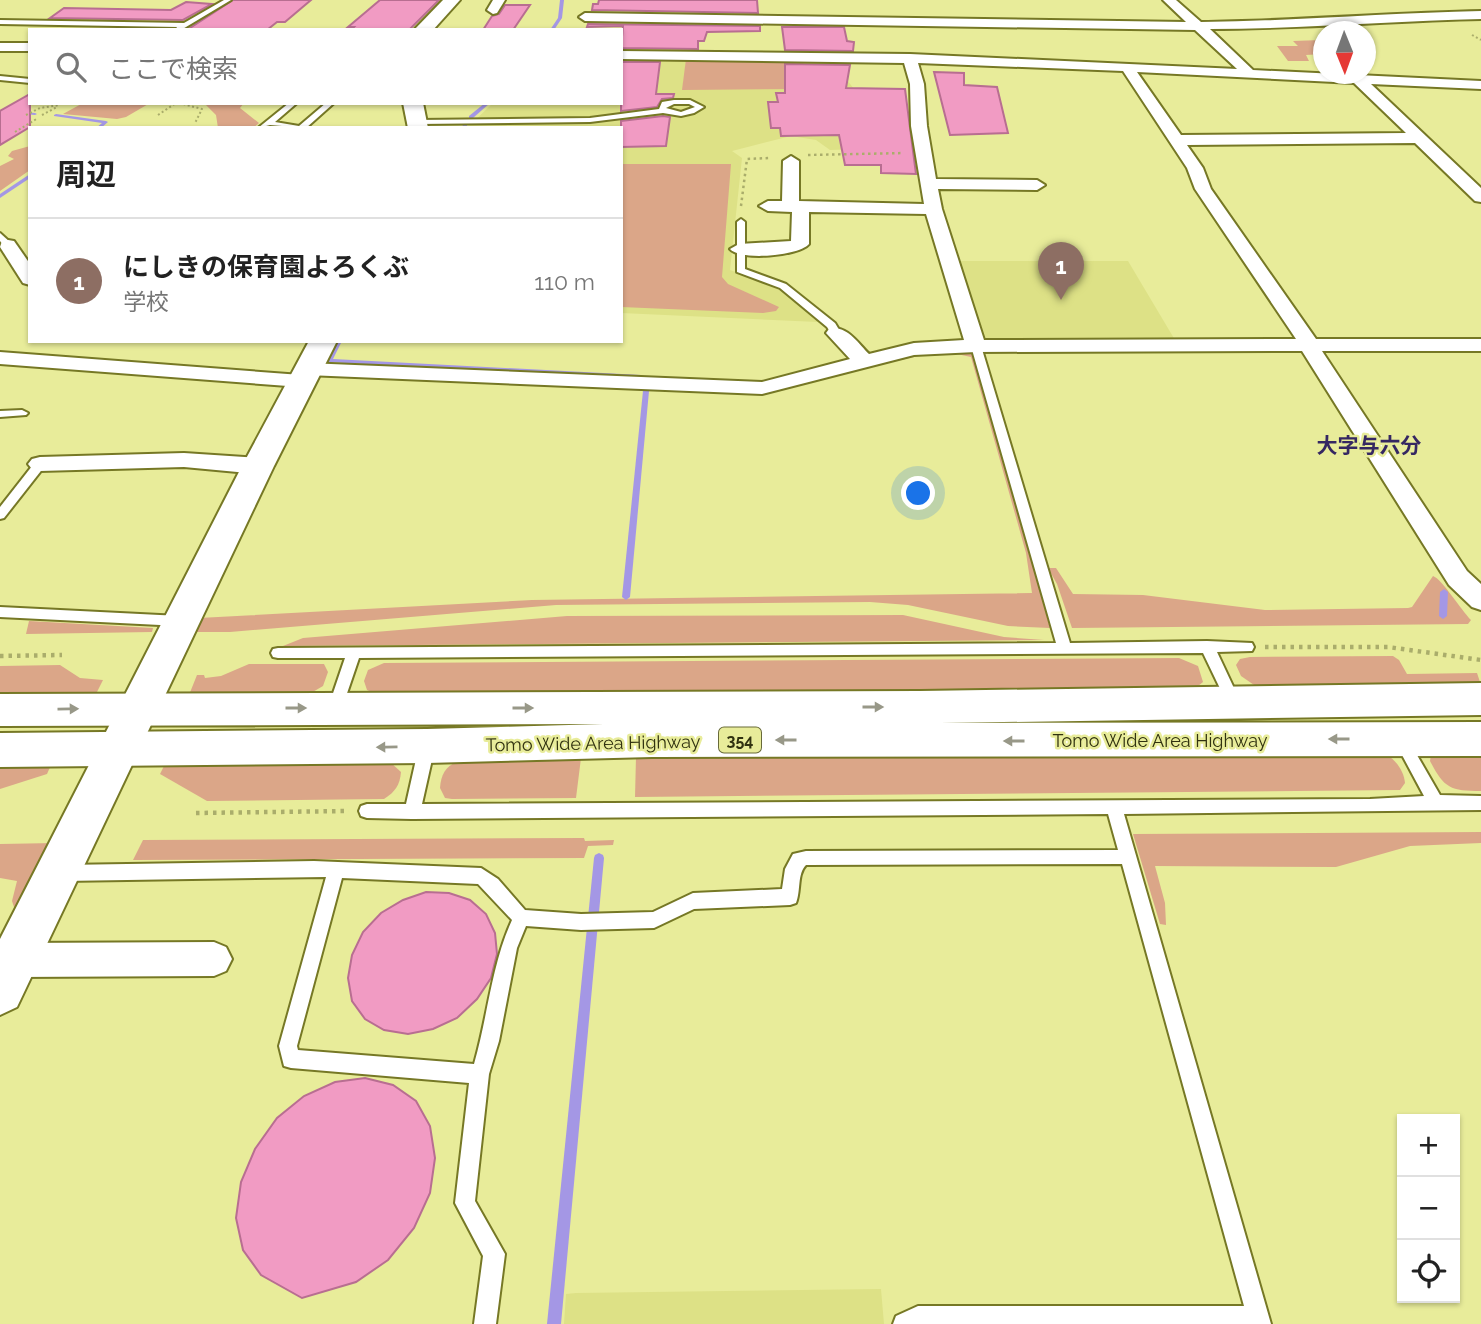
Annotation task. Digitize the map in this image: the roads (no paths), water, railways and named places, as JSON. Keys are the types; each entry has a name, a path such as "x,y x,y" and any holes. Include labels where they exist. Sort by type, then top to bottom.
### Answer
{"main road":[{"path":"425,28 452,0"},
{"path":"7,975 322,343"},
{"name":"Tomo Wide Area Highway","path":"0,710 920,707 1481,699"},
{"name":"Tomo Wide Area Highway","path":"0,750 426,746 652,740 1481,739"}],"street":[{"path":"1170,0 1233,55 1249,74"},
{"path":"580,28 585,10 910,58 1313,77"},
{"path":"623,54 711,30 1197,26 1481,15"},
{"path":"2,48 28,47"},
{"path":"910,58 917,84 919,126 933,209 976,346"},
{"path":"1128,67 1195,168 1203,189 1310,345 1313,355 1458,578 1480,598"},
{"path":"1376,80 1481,85"},
{"path":"1363,84 1481,197"},
{"path":"1175,140 1419,138"},
{"path":"739,249 789,248 800,244 791,161"},
{"path":"929,184 1037,185"},
{"path":"768,206 933,209"},
{"path":"4,241 28,276"},
{"path":"836,333 865,362"},
{"path":"41,362 65,343"},
{"path":"0,358 304,375 762,388 914,348 1481,345"},
{"path":"40,464 184,460 258,467"},
{"path":"7,975 214,959"}],"lane":[{"path":"181,28 228,0"},
{"path":"0,22 186,25"},
{"path":"0,78 28,81"},
{"path":"266,125 291,105"},
{"path":"302,126 328,105"},
{"path":"416,118 590,120 663,111"},
{"path":"741,222 740,270 783,286 831,325 836,333"},
{"path":"976,346 1064,647"},
{"path":"0,414 22,413"},
{"path":"0,515 40,464"},
{"path":"0,611 182,621"},
{"path":"1207,646 1233,701"},
{"path":"278,653 1247,647"},
{"path":"335,708 353,654"},
{"path":"1401,739 1436,802"},
{"path":"412,811 426,746"},
{"path":"367,811 1370,806 1436,802 1481,803"},
{"path":"904,1324 918,1317 1259,1321 1114,806"},
{"path":"58,873 336,870 481,876 492,882 500,896 520,918 606,922 654,920 693,901 790,897 793,869 799,859 806,858 1128,857"},
{"path":"336,870 288,1046 291,1059 480,1074"},
{"path":"485,1324 494,1254 465,1203 480,1074 490,1041 508,948 520,918"}],"waterway":[{"path":"553,28 560,18 562,0"},
{"path":"471,117 486,105"},
{"path":"0,111 35,114"},
{"path":"56,115 106,122 101,126"},
{"path":"0,196 28,176"},
{"path":"338,343 329,361 641,377"},
{"path":"626,597 646,391"},
{"path":"1443,616 1444,592"},
{"path":"554,1324 599,858"}],"place":[{"name":"にしきの保育園よろくぶ","path":"1061,300"}],"district":[{"name":"大字与六分","path":"1369,445"}]}
